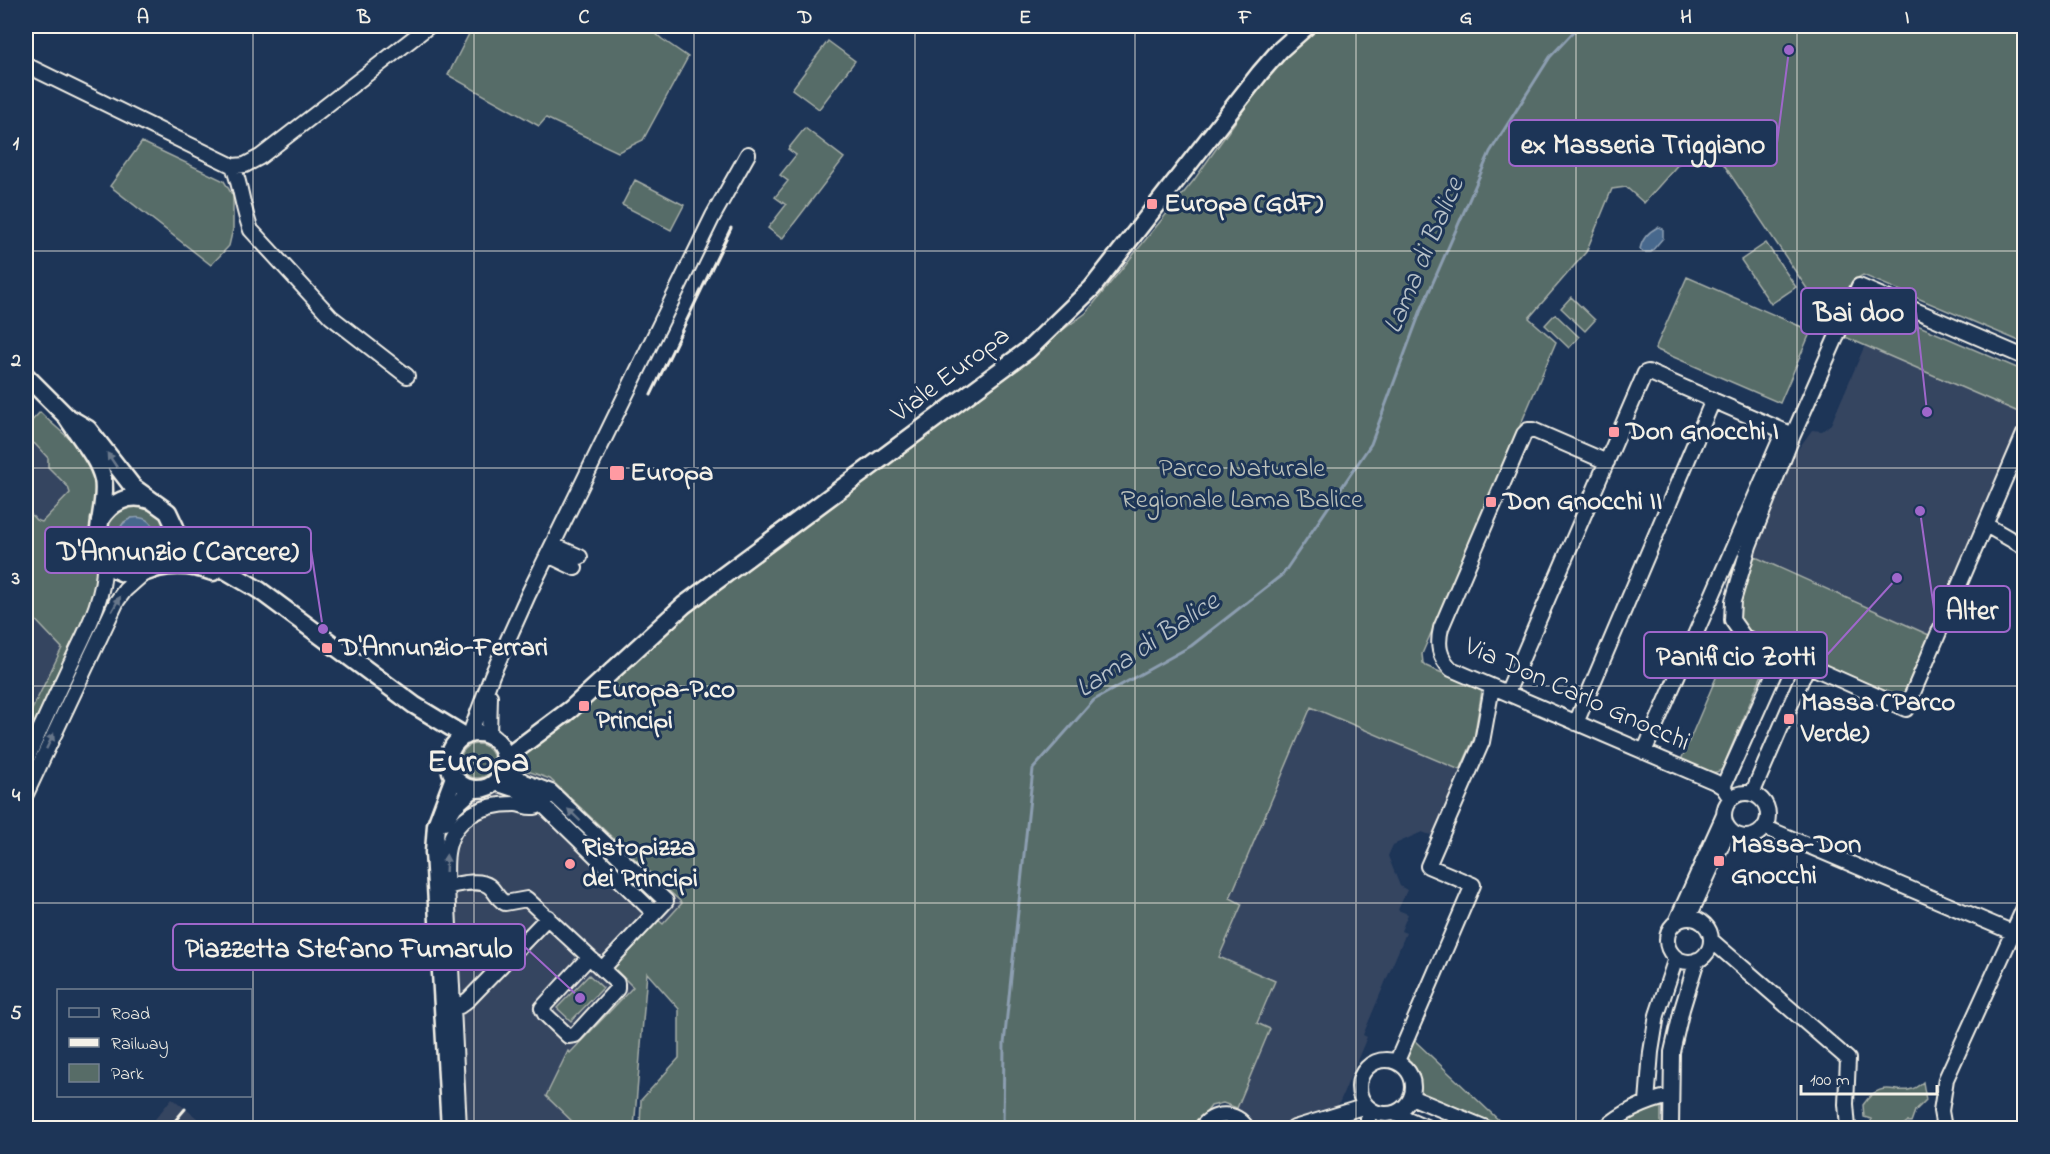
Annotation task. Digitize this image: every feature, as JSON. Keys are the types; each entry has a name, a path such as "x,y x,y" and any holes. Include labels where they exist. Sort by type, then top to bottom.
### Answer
{"main road":[{"name":"Viale Europa","path":"502,772 512,753 571,709 684,605 1028,350 1062,319 1127,246 1260,73 1306,26"},
{"path":"26,376 66,416 88,429 126,479 168,512 176,532 175,545 171,556 151,571"},
{"path":"66,416 99,467 104,491 97,537 104,561 112,568 131,575 184,566 203,568 246,583"},
{"path":"100,521 104,513 118,501 136,497 153,501"},
{"path":"176,532 196,556 246,583 292,614 414,705 468,735"},
{"path":"414,705 437,731 451,752"},
{"name":"Viale Europa","path":"493,738 542,726 571,709"},
{"path":"453,777 465,787 481,790 502,772 505,755 493,738 483,734 468,735 454,745 449,765 453,777 452,786 438,818 434,869 438,941 447,1008 456,1128"},
{"path":"436,837 454,806 473,789"}],"street":[{"path":"26,66 233,166 245,165 260,157 429,26"},
{"path":"468,735 492,675 550,550 712,216 748,154"},
{"path":"233,166 241,185 244,213 251,230 331,317 407,376"},
{"path":"1644,752 1789,433 1859,286 2025,357"},
{"path":"1507,693 1645,373 1648,372 1789,433"},
{"path":"1576,723 1713,400"},
{"name":"Via Don Carlo Gnocchi","path":"1607,462 1533,430 1528,430 1524,434 1439,636 1442,660 1451,669 1644,752 1727,793"},
{"path":"1789,433 1749,546 1733,601 1732,620 1744,637 1807,667 1906,709 2025,434"},
{"path":"1986,525 2025,547"},
{"path":"550,550 577,563"},
{"path":"26,794 91,636 104,583 104,561"},
{"path":"26,761 91,636 125,590 151,571"},
{"path":"1682,920 1724,815 1727,793 1782,655"},
{"path":"1752,794 1807,667"},
{"path":"492,675 489,712 493,738"},
{"path":"1397,1061 1473,885 1428,866 1482,742 1492,687"},
{"path":"502,772 551,792 666,901 602,969"},
{"path":"502,772 520,791 542,804 654,913"},
{"path":"548,917 470,999 460,1006 447,1008 446,866 448,846 457,826 467,816 482,808 517,804 533,807 542,804 551,792"},
{"path":"1724,815 1729,829 1734,834 1747,837 1760,832 1767,820 1766,806 1762,800 1752,794 1727,793"},
{"path":"1764,826 2014,933"},
{"path":"1682,920 1695,918 1707,926 1711,940 1708,952 1697,960 1687,962 1676,958 1668,947 1668,933 1682,920 1729,829"},
{"path":"626,887 638,875"},
{"path":"447,886 480,882 487,885 496,898 505,903 527,899 617,983 617,989 575,1035 568,1036 545,1014 542,1008 589,957"},
{"path":"438,941 445,914 447,886"},
{"path":"1943,1128 1941,1112 1946,1079 2025,908"},
{"path":"1711,940 1848,1059 1846,1104 1848,1128"},
{"path":"1647,1102 1657,1015 1676,958"},
{"path":"1671,1128 1672,1052 1697,960"},
{"path":"1394,1113 1406,1105 1412,1097 1414,1086 1412,1076 1406,1067 1397,1061 1381,1059 1364,1071 1359,1086 1360,1097 1368,1107 1379,1113 1394,1113 1428,1128"},
{"path":"1605,1128 1627,1111 1647,1102 1670,1096"},
{"path":"1412,1097 1486,1128"},
{"path":"1294,1128 1368,1107"},
{"path":"1366,1128 1368,1107"},
{"path":"1201,1128 1206,1121 1223,1115 1239,1120 1247,1128"}],"shaded area":[{"path":"1658,227 1663,229 1663,238 1651,252 1643,252 1640,249 1644,239"},
{"path":"1865,345 2023,414 1929,635 1751,555 1790,460 1812,430 1822,431 1831,424"},
{"path":"26,439 35,444 48,458 48,467 70,492 42,522 26,509"},
{"path":"132,518 147,520 155,533 152,546 143,552 127,551 119,538 119,531 123,524"},
{"path":"26,610 62,648 26,722"},
{"path":"1311,706 1460,770 1433,836 1422,832 1393,845 1388,856 1400,886 1407,890 1398,910 1408,914 1401,931 1406,933 1363,1035 1367,1037 1336,1111 1278,1128 1257,1128 1249,1115 1237,1108 1270,1029 1257,1023 1275,981 1219,957 1242,904 1230,898"},
{"path":"514,764 520,769 550,778 682,903 663,924 657,919 612,966 634,987 570,1053 568,1052 546,1096 579,1128 455,1128 442,836 445,827 475,795 483,795 502,787 509,778"},
{"path":"172,1098 202,1122 197,1128 151,1128 152,1123"}],"green space":[{"path":"473,26 647,26 688,57 643,140 618,152 546,118 539,126 448,75"},
{"name":"Parco Naturale Regionale Lama Balice","path":"1320,26 2024,26 2024,343 1863,275 1852,281 1832,326 1704,135 1644,203 1626,187 1612,189 1586,252 1529,318 1556,342 1422,654 1423,663 1426,666 1482,690 1474,738 1460,770 1311,707 1230,898 1242,904 1219,957 1275,981 1257,1023 1270,1029 1237,1108 1223,1103 1211,1106 1195,1128 640,1128 641,1100 679,1058 679,1009 647,973 634,1128 579,1128 546,1096 568,1051 570,1053 633,987 612,966 657,919 663,924 682,903 550,779 519,768 518,758 529,746 570,723 683,618 809,523 872,469 1086,313 1194,180 1277,63"},
{"path":"828,41 855,61 819,109 792,89"},
{"path":"805,128 844,158 782,239 768,228 786,205 775,197 788,181 780,175 796,155 788,149"},
{"path":"142,142 224,181 233,196 233,229 229,246 211,265 110,186"},
{"path":"635,180 684,205 671,230 622,205"},
{"path":"1766,243 1796,287 1771,304 1741,260"},
{"path":"1687,277 1811,331 1780,403 1655,349"},
{"path":"1571,297 1595,320 1585,331 1561,308"},
{"path":"1859,300 2024,371 2023,414 1843,336"},
{"path":"1555,314 1579,337 1569,348 1545,325"},
{"path":"40,412 80,449 93,470 97,500 89,536 97,580 92,599 26,740 26,722 62,648 26,610 26,509 36,520 42,522 70,493 68,487 48,467 48,458 35,444 26,439 26,427"},
{"path":"132,505 144,506 155,511 163,519 167,530 167,541 164,550 152,563 131,566 119,562 111,555 106,534 110,523 118,513","holes":["132,518 149,523 155,533 152,546 142,553 120,529 124,522"]},
{"path":"1751,555 1929,635 1901,700 1746,631 1737,619 1736,611"},
{"path":"1732,640 1769,658 1722,769 1712,773 1681,760"},
{"path":"477,744 489,749 494,761 489,773 477,778 465,773 460,761 465,749"},
{"path":"589,975 603,988 571,1021 557,1008"},
{"path":"1414,1040 1507,1128 1421,1093 1418,1074 1407,1058"},
{"path":"1923,1082 1926,1100 1915,1111 1911,1122 1899,1128 1872,1128 1871,1119 1864,1117 1863,1105 1871,1095 1886,1089 1915,1088"},
{"path":"1661,1105 1661,1128 1616,1128 1639,1113"}],"waterway":[{"name":"Lama di Balice","path":"1003,1128 1004,1044 1033,769 1094,700 1191,646 1283,574 1371,444 1421,310 1490,152 1550,57 1579,26"}],"railway":[{"path":"651,395 731,228"},
{"path":"169,1128 185,1109"}],"place":[{"name":"ex Masseria Triggiano","path":"1789,50"},
{"name":"Europa (GdF)","path":"1152,204"},
{"name":"Bai doo","path":"1927,412"},
{"name":"Don Gnocchi I","path":"1614,432"},
{"name":"Europa","path":"617,473"},
{"name":"Don Gnocchi II","path":"1491,502"},
{"name":"Alter","path":"1920,511"},
{"name":"Panificio Zotti","path":"1897,578"},
{"name":"D'Annunzio (Carcere)","path":"323,629"},
{"name":"D'Annunzio-Ferrari","path":"327,648"},
{"name":"Europa-P.co Principi","path":"584,706"},
{"name":"Massa (Parco Verde)","path":"1789,719"},
{"name":"Massa-Don Gnocchi","path":"1719,861"},
{"name":"Ristopizza dei Principi","path":"570,864"},
{"name":"Piazzetta Stefano Fumarulo","path":"580,998"}],"district":[{"name":"Europa","path":"478,763"}]}
